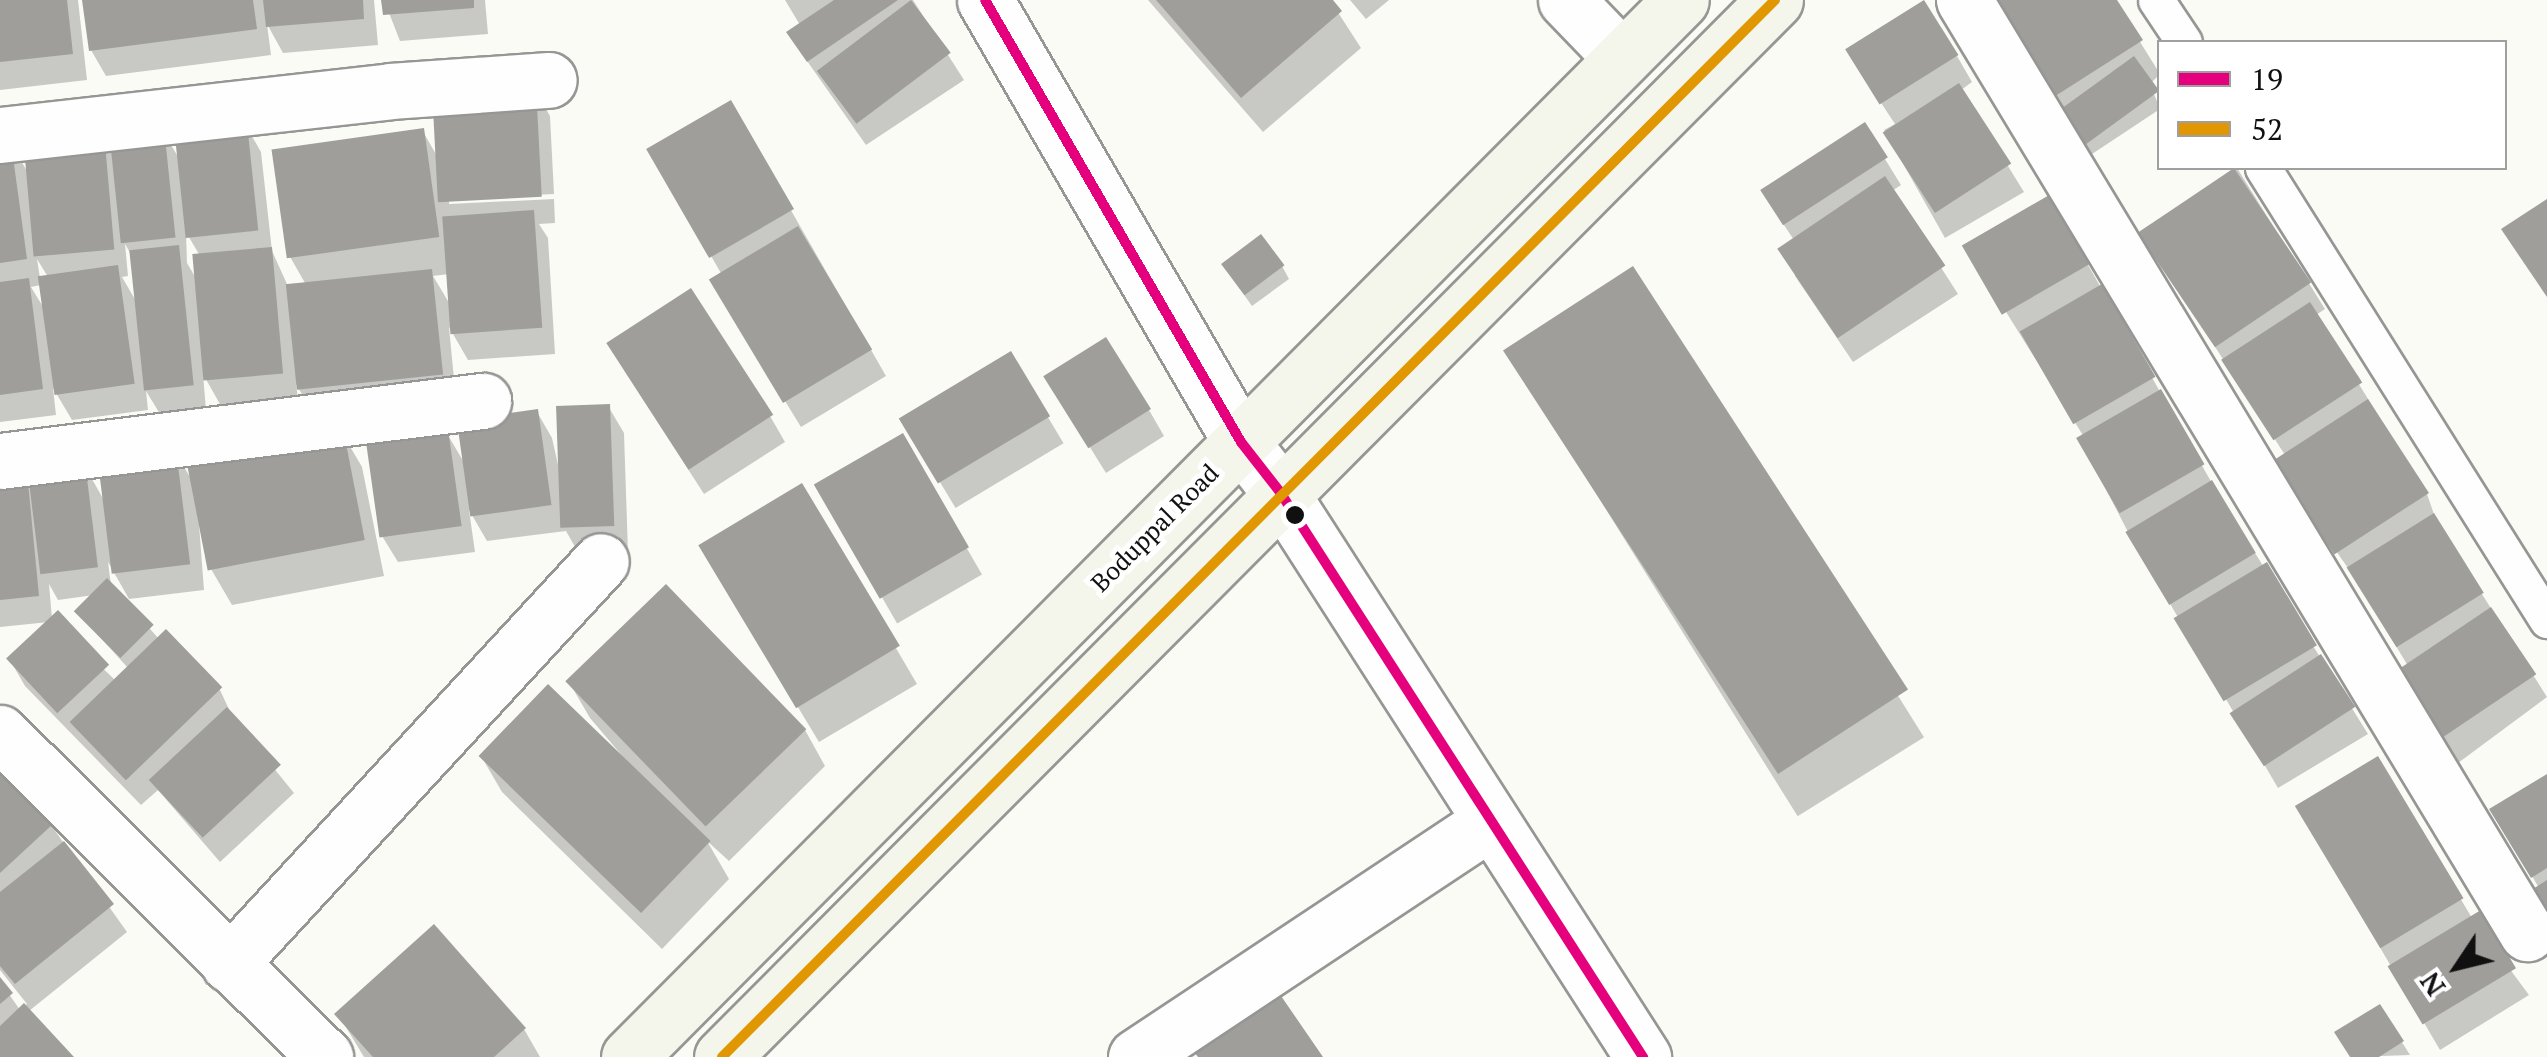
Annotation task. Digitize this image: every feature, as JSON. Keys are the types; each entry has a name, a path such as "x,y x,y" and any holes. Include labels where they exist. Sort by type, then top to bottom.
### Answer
{"street":[{"path":"985,0 1241,442 1280,492 1643,1057"},
{"path":"1566,0 1622,58"},
{"name":"Boduppal Road","path":"630,1057 1681,0"},
{"path":"722,1057 1280,492 1775,0"},
{"path":"1964,0 2526,932"},
{"path":"0,135 390,90 549,80"},
{"path":"0,461 483,401"},
{"path":"229,964 601,560"},
{"path":"0,733 325,1057"},
{"path":"1136,1057 1491,820"}],"lane":[{"path":"2156,0 2183,40"},
{"path":"2264,170 2547,620"}],"building":[{"path":"0,0 67,0 73,54 0,62"},
{"path":"82,0 253,0 257,29 89,51"},
{"path":"263,0 363,0 364,19 266,27"},
{"path":"381,0 474,0 474,8 383,15"},
{"path":"834,0 898,0 807,62 786,32"},
{"path":"911,0 951,53 856,124 817,71"},
{"path":"1156,0 1333,0 1342,11 1241,98"},
{"path":"1924,0 1958,55 1880,104 1845,49"},
{"path":"1985,0 2117,0 2143,40 2049,100"},
{"path":"2134,56 2157,92 2082,147 2057,112"},
{"path":"1959,83 2011,164 1935,213 1883,133"},
{"path":"536,87 542,197 438,202 432,92"},
{"path":"731,100 794,209 709,258 646,149"},
{"path":"1865,122 1888,157 1783,225 1760,190"},
{"path":"247,123 258,230 186,238 174,131"},
{"path":"164,128 175,237 121,243 109,134"},
{"path":"424,128 439,237 287,258 271,149"},
{"path":"104,132 114,250 34,257 23,139"},
{"path":"10,135 27,259 0,263 0,137"},
{"path":"2235,170 2311,282 2215,347 2138,233"},
{"path":"1885,176 1945,266 1838,338 1777,249"},
{"path":"2051,194 2091,263 2002,315 1962,246"},
{"path":"2547,199 2547,297 2501,229"},
{"path":"534,210 542,328 450,334 442,216"},
{"path":"798,226 872,349 783,403 709,280"},
{"path":"1261,234 1284,265 1245,295 1221,264"},
{"path":"179,245 194,385 144,390 129,250"},
{"path":"272,247 283,374 203,380 192,254"},
{"path":"118,265 135,384 54,395 38,276"},
{"path":"1633,266 1908,690 1778,774 1503,350"},
{"path":"432,269 443,374 297,390 286,284"},
{"path":"29,278 43,389 0,395 0,282"},
{"path":"2102,284 2156,377 2073,424 2020,332"},
{"path":"691,288 773,415 689,470 606,343"},
{"path":"2310,302 2362,383 2273,440 2221,360"},
{"path":"1106,337 1151,409 1088,448 1043,376"},
{"path":"1011,351 1050,416 938,484 899,418"},
{"path":"2161,389 2204,464 2120,513 2076,438"},
{"path":"2368,399 2429,493 2334,554 2273,461"},
{"path":"610,404 614,526 560,528 556,406"},
{"path":"538,409 551,505 470,516 457,420"},
{"path":"343,428 365,540 208,570 186,459"},
{"path":"448,429 462,526 379,538 366,441"},
{"path":"903,433 969,547 880,599 814,484"},
{"path":"176,449 190,564 112,574 98,459"},
{"path":"85,462 98,567 40,574 27,469"},
{"path":"27,472 39,596 0,600 0,475"},
{"path":"2212,480 2256,553 2169,605 2125,532"},
{"path":"802,483 900,646 796,708 698,545"},
{"path":"2434,513 2484,593 2396,647 2347,568"},
{"path":"2267,562 2317,645 2224,701 2174,618"},
{"path":"107,578 154,625 120,658 74,611"},
{"path":"666,584 806,729 706,827 565,681"},
{"path":"2491,607 2536,674 2441,738 2396,671"},
{"path":"58,610 109,665 57,713 6,658"},
{"path":"166,629 222,687 126,780 70,722"},
{"path":"2321,654 2355,707 2264,766 2230,713"},
{"path":"548,684 711,841 641,913 479,756"},
{"path":"227,707 281,765 203,838 149,780"},
{"path":"2378,756 2463,898 2380,948 2295,806"},
{"path":"0,766 53,824 0,873"},
{"path":"2547,774 2547,868 2531,878 2489,809"},
{"path":"64,841 114,904 15,984 0,966 0,892"},
{"path":"2547,880 2547,922 2528,892"},
{"path":"2481,910 2516,968 2423,1024 2388,966"},
{"path":"434,924 526,1028 494,1057 373,1057 334,1014"},
{"path":"0,977 13,993 0,1004"},
{"path":"1279,993 1323,1057 1198,1057 1194,1052"},
{"path":"24,1003 74,1057 0,1057 0,1026"},
{"path":"2380,1004 2404,1041 2379,1057 2350,1057 2334,1032"}],"transit line":[{"name":"19","path":"985,0 1241,442 1280,492 1643,1057"},
{"name":"52","path":"722,1057 1775,0"}]}
